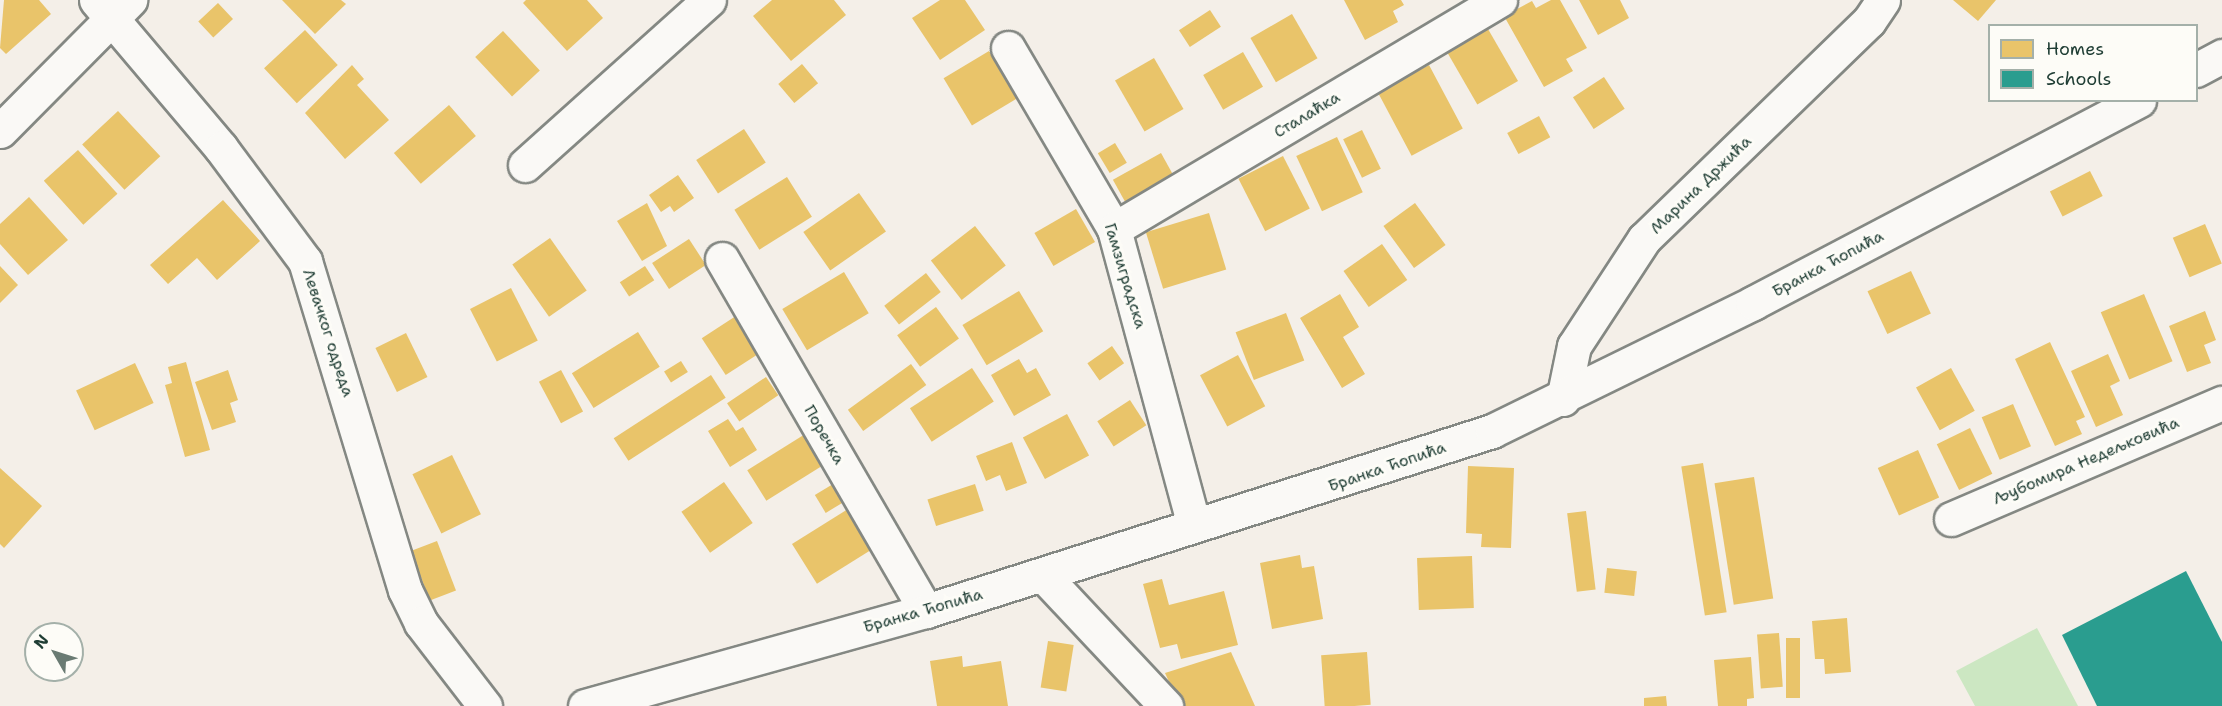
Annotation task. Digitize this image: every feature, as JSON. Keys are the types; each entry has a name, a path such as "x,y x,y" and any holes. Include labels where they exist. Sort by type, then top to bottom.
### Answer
{"street":[{"path":"525,165 709,0"},
{"name":"Сталаћка","path":"1114,229 1500,0"},
{"name":"Марина Држића","path":"1563,399 1574,346 1644,239 1869,21 1883,0"},
{"path":"0,131 112,6"},
{"name":"Левачког одреда","path":"112,6 305,261 405,590 421,623 485,706"},
{"name":"Гамзиградска","path":"1008,48 1114,229 1194,525"},
{"path":"2198,69 2222,56"},
{"name":"Бранка Ћопића","path":"585,706 926,611 1194,525 1377,472 1563,399 2135,102"},
{"name":"Поречка","path":"722,259 926,611"},
{"name":"Љубомира Недељковића","path":"1951,519 2222,403"},
{"path":"1043,575 1166,706"}],"green space":[{"path":"2037,628 2078,706 1975,706 1956,671"}],"building: Homes":[{"path":"4,0 39,0 51,14 6,54 0,48"},
{"path":"282,0 341,0 346,4 315,34"},
{"path":"526,0 587,0 603,18 567,51 523,3"},
{"path":"772,0 834,0 846,15 791,61 753,16"},
{"path":"940,0 965,0 985,30 940,60 912,18"},
{"path":"1344,0 1401,0 1404,5 1393,11 1398,22 1365,40"},
{"path":"1551,0 1560,0 1587,48 1566,59 1573,71 1544,87 1504,16 1532,1 1536,8"},
{"path":"1579,0 1620,0 1629,18 1598,35"},
{"path":"1953,0 1996,0 1978,21"},
{"path":"218,3 233,19 213,38 198,21"},
{"path":"1210,10 1221,27 1190,47 1179,30"},
{"path":"1292,14 1318,58 1276,82 1250,38"},
{"path":"1488,29 1518,81 1477,104 1447,52"},
{"path":"305,30 338,65 297,103 264,68"},
{"path":"503,31 540,70 512,96 475,57"},
{"path":"989,51 1017,98 972,125 944,78"},
{"path":"1243,52 1263,87 1223,110 1203,75"},
{"path":"1154,58 1184,109 1145,132 1115,80"},
{"path":"802,64 818,83 794,103 778,84"},
{"path":"352,65 364,79 357,85 389,120 345,159 305,113"},
{"path":"1429,65 1463,129 1412,156 1378,92"},
{"path":"1604,77 1625,109 1594,129 1573,97"},
{"path":"449,105 476,136 421,184 394,153"},
{"path":"118,111 160,156 124,190 82,144"},
{"path":"1539,116 1550,137 1518,154 1507,133"},
{"path":"744,129 766,163 718,194 696,160"},
{"path":"1362,130 1381,169 1362,178 1343,139"},
{"path":"1337,137 1363,192 1322,211 1296,156"},
{"path":"1115,143 1127,163 1110,173 1098,153"},
{"path":"78,150 117,194 83,225 44,181"},
{"path":"1161,153 1174,176 1126,202 1113,180"},
{"path":"1283,156 1310,209 1265,231 1238,179"},
{"path":"2090,171 2103,196 2063,216 2050,191"},
{"path":"678,175 694,198 674,212 670,206 661,212 649,195"},
{"path":"787,177 812,217 759,250 734,210"},
{"path":"859,193 886,232 830,271 803,232"},
{"path":"29,197 68,240 28,275 0,244 0,224"},
{"path":"223,200 260,241 217,280 197,258 168,284 150,265"},
{"path":"647,203 667,246 642,261 617,221"},
{"path":"1415,203 1446,245 1414,268 1383,226"},
{"path":"1076,209 1095,242 1053,266 1034,233"},
{"path":"1209,213 1226,269 1163,289 1146,232"},
{"path":"2205,224 2222,264 2190,277 2173,238"},
{"path":"975,226 1006,265 962,300 931,260"},
{"path":"550,238 587,290 549,317 512,264"},
{"path":"689,239 706,265 669,289 652,263"},
{"path":"1382,244 1407,280 1369,307 1343,271"},
{"path":"0,266 18,285 0,303"},
{"path":"645,266 654,280 629,297 620,282"},
{"path":"1911,271 1931,314 1887,334 1867,291"},
{"path":"844,272 869,313 807,350 782,309"},
{"path":"926,273 941,292 899,325 884,306"},
{"path":"511,288 538,341 497,361 470,309"},
{"path":"1019,291 1043,331 987,365 962,325"},
{"path":"1340,294 1359,327 1343,337 1365,374 1342,388 1300,318"},
{"path":"2144,294 2173,361 2129,380 2101,312"},
{"path":"936,307 959,339 920,367 897,335"},
{"path":"2205,311 2216,340 2204,345 2211,363 2187,372 2169,326"},
{"path":"742,312 766,349 726,375 702,338"},
{"path":"1286,313 1304,361 1254,380 1236,332"},
{"path":"638,332 660,367 594,408 572,373"},
{"path":"406,333 427,377 397,392 375,348"},
{"path":"2050,342 2085,417 2076,421 2082,434 2055,446 2015,359"},
{"path":"1112,346 1124,363 1099,380 1087,363"},
{"path":"2108,354 2120,381 2110,386 2123,415 2096,427 2071,371"},
{"path":"1238,355 1265,406 1227,426 1200,375"},
{"path":"1019,359 1027,373 1036,368 1051,395 1014,416 991,375"},
{"path":"681,361 688,372 671,383 664,372"},
{"path":"186,362 210,450 185,457 165,385 172,383 168,367"},
{"path":"135,363 154,403 95,430 76,390"},
{"path":"911,364 926,385 863,431 848,410"},
{"path":"972,368 994,402 932,442 910,408"},
{"path":"1951,368 1975,411 1940,430 1916,387"},
{"path":"228,370 238,400 230,403 236,422 212,430 195,382"},
{"path":"561,370 583,411 561,423 539,382"},
{"path":"711,375 726,398 628,461 614,438"},
{"path":"766,377 778,395 739,422 727,403"},
{"path":"1130,400 1146,425 1114,446 1097,421"},
{"path":"2013,404 2031,446 2000,460 1982,417"},
{"path":"1067,414 1089,455 1045,479 1023,437"},
{"path":"728,419 736,431 743,427 757,450 730,467 708,431"},
{"path":"1970,428 1992,474 1959,490 1937,444"},
{"path":"810,431 829,462 766,501 747,470"},
{"path":"1012,442 1027,483 1006,491 1000,475 986,481 976,456"},
{"path":"1918,450 1939,498 1899,515 1878,468"},
{"path":"452,455 481,514 441,534 412,474"},
{"path":"1703,463 1727,612 1705,616 1681,466"},
{"path":"1468,466 1514,468 1511,548 1481,547 1482,534 1466,533"},
{"path":"0,468 42,506 4,548 0,544"},
{"path":"1754,477 1773,598 1734,605 1714,483"},
{"path":"838,481 849,499 826,513 815,495"},
{"path":"724,482 753,523 710,553 681,512"},
{"path":"975,484 984,511 936,526 927,499"},
{"path":"848,509 873,549 817,584 792,544"},
{"path":"1586,511 1596,589 1577,592 1567,513"},
{"path":"437,541 456,590 430,601 411,551"},
{"path":"1300,555 1302,568 1314,566 1323,619 1272,629 1260,563"},
{"path":"1472,556 1474,608 1419,610 1417,558"},
{"path":"1607,568 1637,571 1634,596 1604,593"},
{"path":"1162,579 1169,605 1224,591 1238,645 1181,659 1177,644 1160,648 1143,584"},
{"path":"1847,618 1851,672 1825,674 1824,659 1815,659 1812,621"},
{"path":"1779,633 1783,687 1761,688 1757,635"},
{"path":"1786,638 1800,638 1800,698 1786,698"},
{"path":"1048,641 1074,645 1066,691 1041,687"},
{"path":"1231,652 1255,706 1180,706 1165,673"},
{"path":"1367,652 1371,705 1325,706 1321,655"},
{"path":"962,656 963,667 1001,661 1008,706 937,706 930,661"},
{"path":"1751,657 1754,698 1747,699 1747,706 1718,706 1714,660"},
{"path":"1666,696 1667,706 1644,706 1644,698"}],"building: Schools":[{"path":"2186,571 2222,642 2222,706 2097,706 2062,635"}]}
